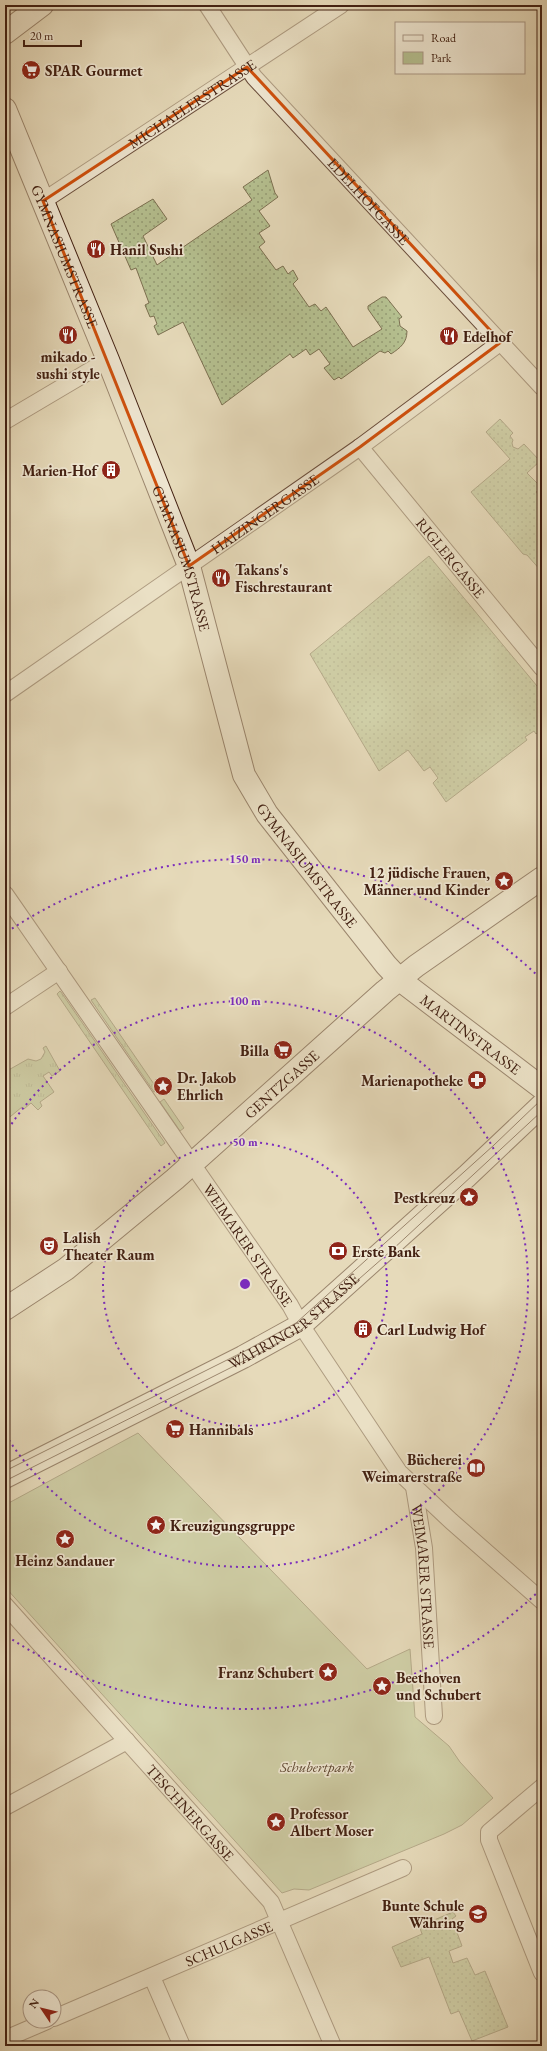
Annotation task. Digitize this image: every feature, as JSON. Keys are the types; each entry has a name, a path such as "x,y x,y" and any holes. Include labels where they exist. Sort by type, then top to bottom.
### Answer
{"main road":[{"path":"5,33 42,5"},
{"name":"GYMNASIUMSTRASSE","path":"5,109 108,360 189,566 244,774 267,814 386,965 400,980"},
{"name":"GENTZGASSE","path":"5,1309 66,1270 192,1164 400,980 542,878"},
{"name":"MARTINSTRASSE","path":"400,980 542,1088"},
{"name":"WÄHRINGER STRASSE","path":"5,1477 243,1357 301,1325 472,1171 542,1105"}],"street":[{"name":"EDELHOFGASSE","path":"207,5 254,76 542,387"},
{"name":"MICHAELERSTRASSE","path":"43,201 340,5"},
{"name":"HAIZINGERGASSE","path":"5,694 360,447 501,342"},
{"path":"5,421 108,360"},
{"name":"RIGLERGASSE","path":"360,447 542,668"},
{"name":"WEIMARER STRASSE","path":"5,894 192,1164 209,1186 290,1305 301,1325 399,1472 414,1487 424,1548 434,1716"},
{"path":"5,1007 58,971"},
{"path":"414,1487 542,1601"},
{"name":"TESCHNERGASSE","path":"5,1604 271,1902 333,2046"},
{"path":"5,1807 127,1741"},
{"path":"542,1787 489,1832 488,1840 542,1973"},
{"name":"SCHULGASSE","path":"62,2015 403,1868"},
{"path":"152,1977 182,2046"},
{"path":"5,2039 28,2029"}],"highlighted area":[{"path":"247,67 501,342 360,447 189,566 43,201"}],"green space":[{"path":"268,170 275,193 278,197 259,211 270,226 259,233 265,242 259,247 276,270 283,266 288,274 293,270 298,279 293,284 309,307 315,304 321,311 326,307 353,347 382,329 368,309 368,306 382,297 386,297 402,317 399,319 400,326 407,331 407,335 402,345 391,354 388,351 385,353 380,351 341,379 339,377 334,380 324,368 330,364 319,349 310,355 306,349 293,358 290,354 222,405 183,322 158,335 154,326 157,324 154,316 150,317 145,305 149,303 136,268 131,270 111,224 153,199 167,219 143,236 157,265 252,200 243,187"},
{"path":"500,419 513,433 510,436 513,440 513,447 518,449 524,444 540,461 527,473 541,487 536,492 542,499 542,572 527,555 523,554 471,492 510,459 486,432"},
{"path":"429,556 542,692 542,729 536,734 534,731 525,737 527,740 446,802 433,783 438,778 430,767 424,771 408,750 379,771 310,654"},
{"path":"60,991 165,1143 161,1146 57,994"},
{"path":"95,998 158,1090 154,1092 91,1000"},
{"path":"46,1046 60,1071 52,1076 49,1072 43,1076 54,1092 40,1102 42,1106 38,1110 31,1103 24,1109 22,1107 5,1121 5,1091 10,1088 5,1081 5,1072 28,1059 36,1061 41,1059 45,1052 43,1048"},
{"path":"164,1099 184,1128 180,1131 160,1102"},
{"name":"Schubertpark","path":"138,1433 367,1669 410,1649 415,1717 449,1746 460,1762 493,1798 462,1825 444,1834 309,1890 294,1889 282,1893 5,1587 5,1505"},
{"path":"453,1912 456,1916 452,1919 462,1946 449,1951 453,1963 467,1958 475,1975 485,1971 508,2027 472,2041 459,2011 451,2014 429,1957 401,1967 392,1947 422,1934 420,1928 427,1923"}],"tram line":[{"path":"5,1471 245,1351 296,1323 494,1145 542,1099"},
{"path":"5,1481 256,1355 301,1330 392,1250 542,1111"}],"place":[{"name":"SPAR Gourmet","path":"31,70"},
{"name":"Hanil Sushi","path":"96,249"},
{"name":"mikado - sushi style","path":"68,335"},
{"name":"Edelhof","path":"449,336"},
{"name":"Marien-Hof","path":"111,470"},
{"name":"Takans's Fischrestaurant","path":"221,578"},
{"name":"12 jüdische Frauen, Männer und Kinder","path":"504,881"},
{"name":"Billa","path":"283,1050"},
{"name":"Marienapotheke","path":"477,1080"},
{"name":"Dr. Jakob Ehrlich","path":"163,1086"},
{"name":"Pestkreuz","path":"469,1197"},
{"name":"Lalish Theater Raum","path":"49,1246"},
{"name":"Erste Bank","path":"338,1251"},
{"name":"Carl Ludwig Hof","path":"363,1329"},
{"name":"Hannibals","path":"175,1429"},
{"name":"Bücherei Weimarerstraße","path":"476,1468"},
{"name":"Kreuzigungsgruppe","path":"156,1525"},
{"name":"Heinz Sandauer","path":"65,1539"},
{"name":"Franz Schubert","path":"328,1672"},
{"name":"Beethoven und Schubert","path":"382,1686"},
{"name":"Professor Albert Moser","path":"276,1822"},
{"name":"Bunte Schule Währing","path":"478,1914"}]}
